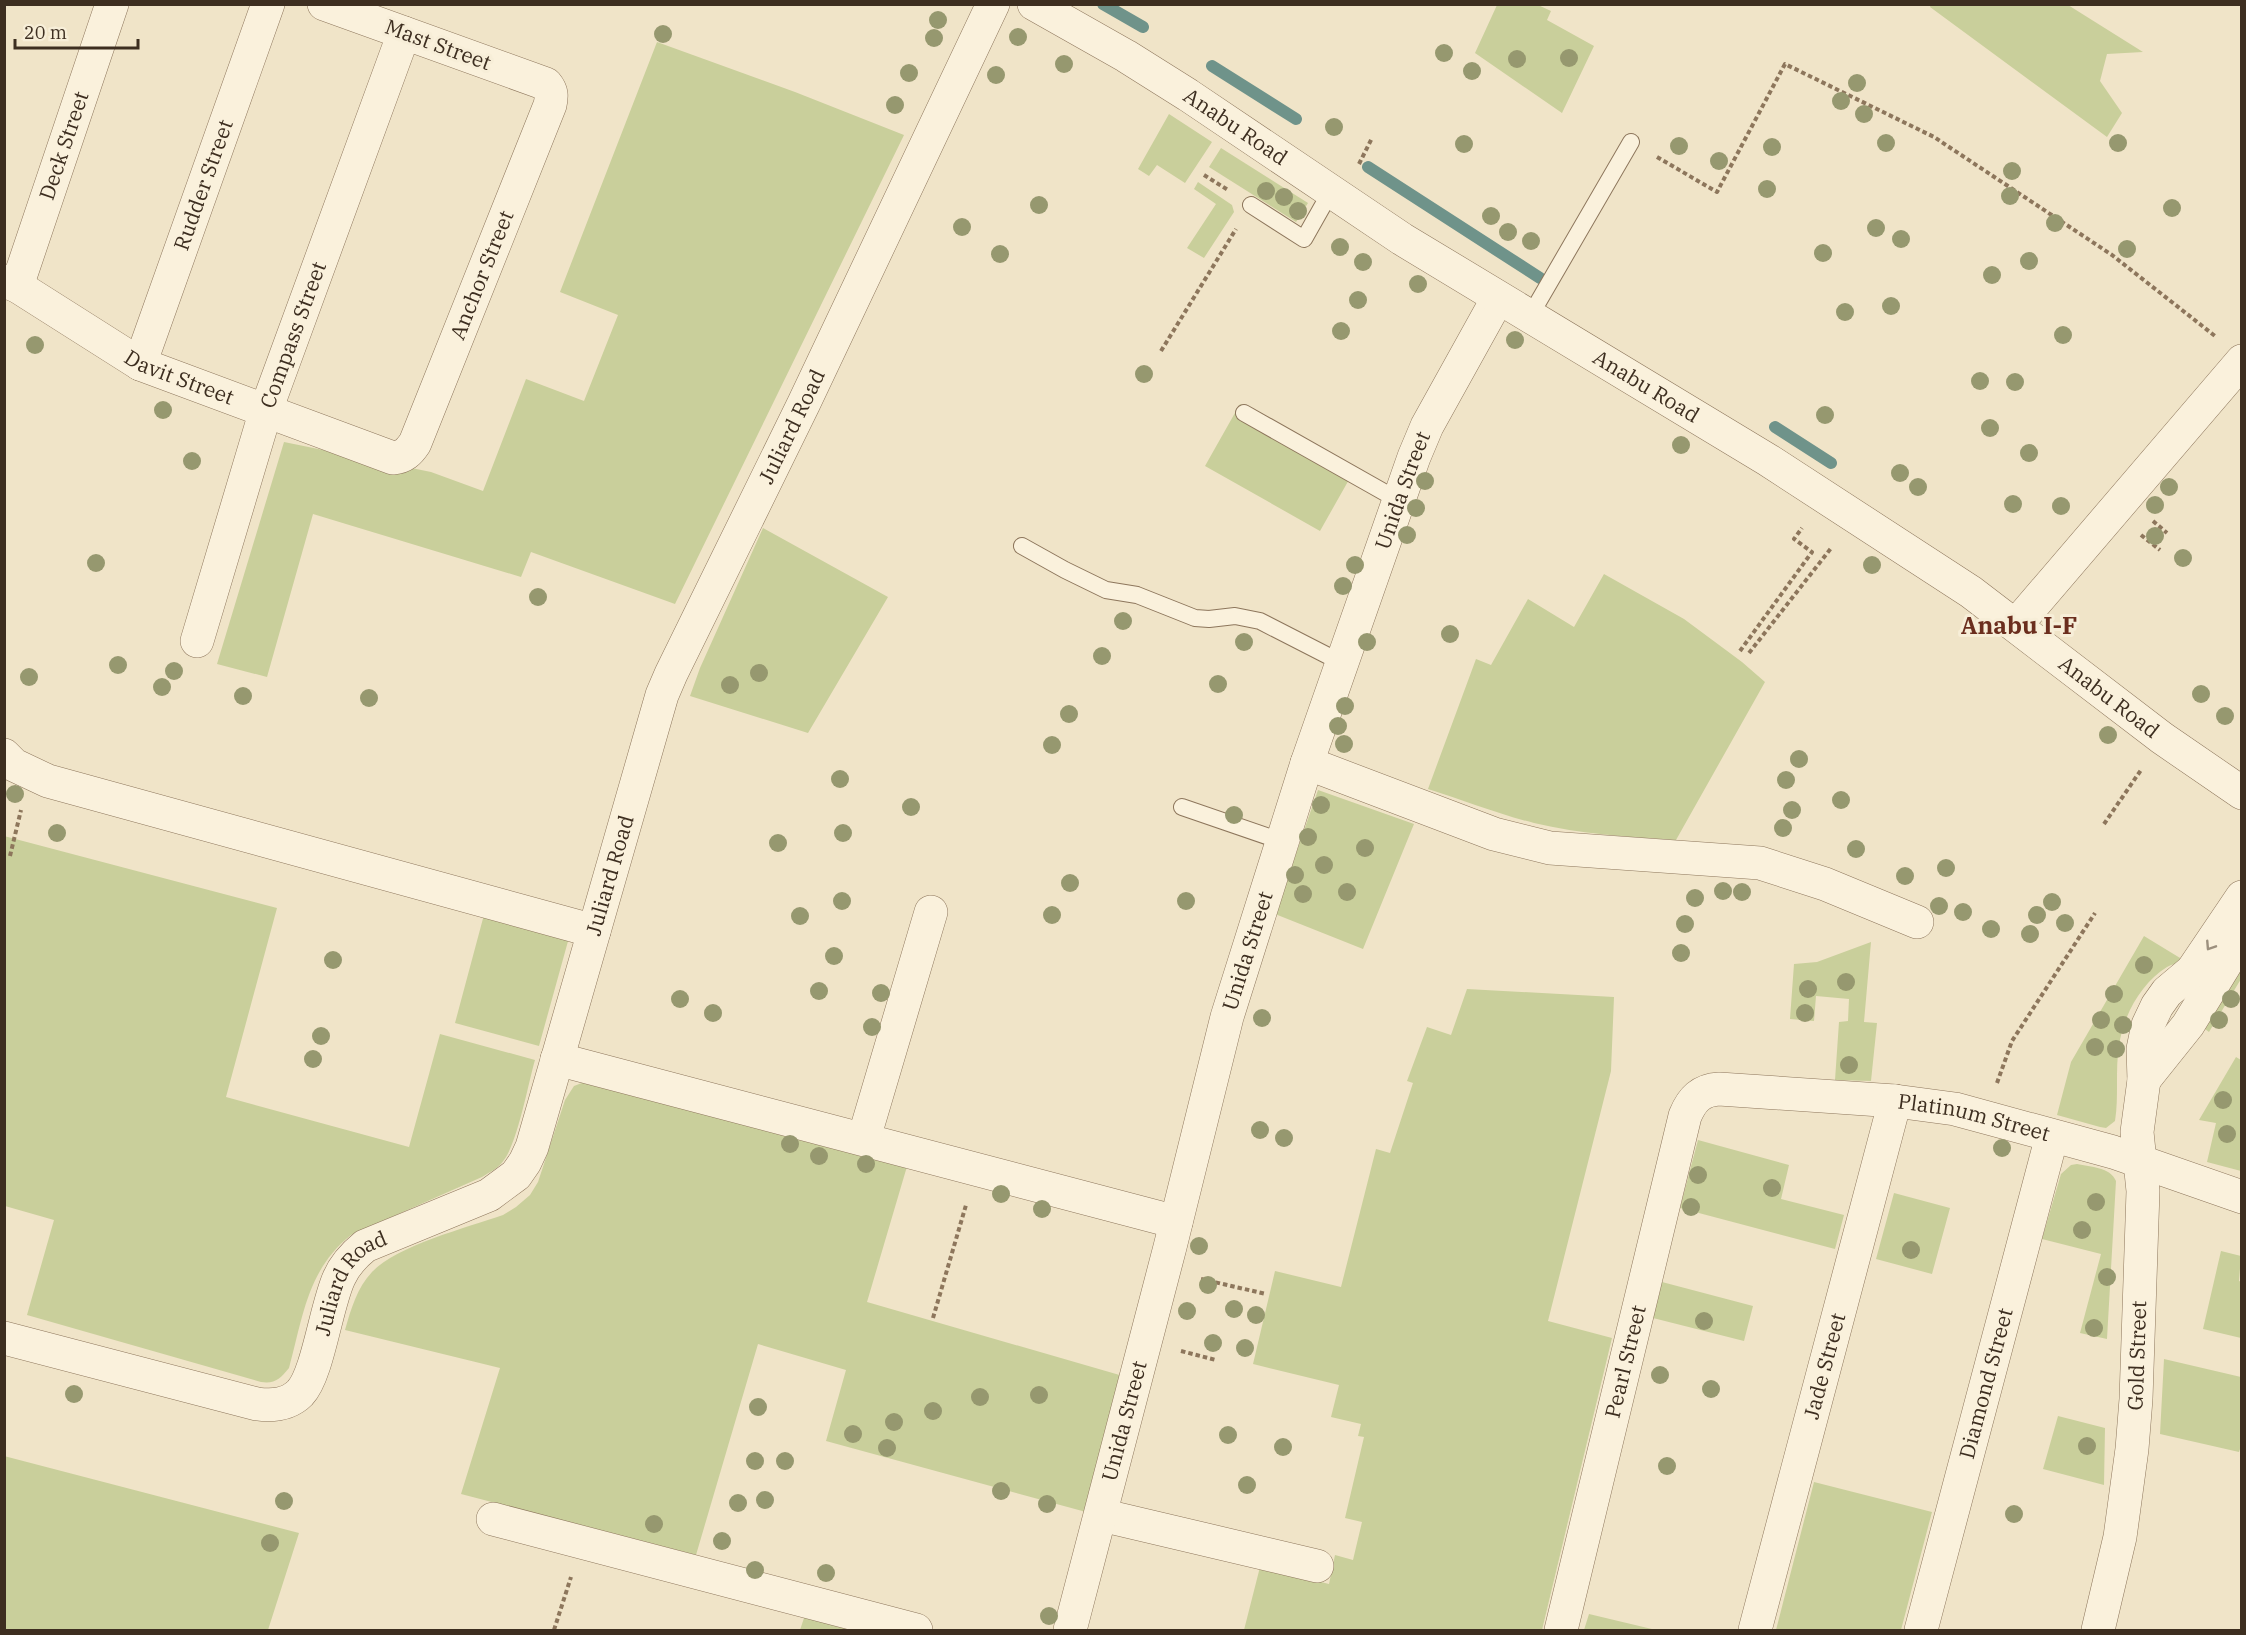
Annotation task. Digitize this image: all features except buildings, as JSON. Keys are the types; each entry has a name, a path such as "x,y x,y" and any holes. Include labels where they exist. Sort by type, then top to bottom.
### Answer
{"street":[{"name":"Deck Street","path":"11,284 112,4"},
{"name":"Rudder Street","path":"140,364 268,4"},
{"name":"Mast Street","path":"324,4 546,84 551,90"},
{"name":"Juliard Road","path":"4,1338 257,1404 273,1406 290,1400 300,1392 309,1378 332,1298 349,1260 365,1246 489,1195 516,1175 532,1147 662,694 804,403 993,4"},
{"name":"Anabu Road","path":"1034,4 1342,183 1498,297 1768,460 1971,592 2163,738 2241,793"},
{"name":"Compass Street","path":"197,641 266,410 404,33"},
{"name":"Anchor Street","path":"401,457 410,452 415,443 550,105 551,90"},
{"name":"Davit Street","path":"11,284 140,364 393,458 401,457"},
{"name":"Unida Street","path":"1070,1630 1227,1017 1281,842 1398,500 1428,426 1498,297"},
{"path":"2016,625 2232,352"},
{"path":"4,755 14,765 30,774 59,784 594,931"},
{"path":"1307,763 1494,834 1522,842 1576,850 1760,862 1825,884 1917,922"},
{"name":"Gold Street","path":"2098,1630 2120,1537 2132,1449 2143,1191 2137,1132 2144,1080 2143,1049 2148,1025 2157,1006 2167,992 2192,971 2241,897"},
{"path":"864,1138 931,912"},
{"path":"2144,1080 2188,1025 2241,937"},
{"path":"558,1059 967,1165 1176,1222"},
{"name":"Platinum Street","path":"1697,1096 1707,1090 1719,1089 1895,1101 1955,1109 2139,1161 2241,1197"},
{"name":"Pearl Street","path":"1561,1630 1685,1116 1697,1096"},
{"name":"Jade Street","path":"1755,1630 1895,1101"},
{"name":"Diamond Street","path":"1921,1630 2052,1136"},
{"path":"1101,1515 1317,1566"},
{"path":"493,1519 915,1630"}],"lane":[{"path":"1530,316 1631,142"},
{"path":"1251,205 1304,239 1342,183"},
{"path":"1244,413 1398,500"},
{"path":"1022,546 1106,590 1137,595 1195,618 1235,616 1260,621 1342,663"},
{"path":"1182,807 1281,842"}],"path":[{"path":"1631,142 1717,192 1785,64 1934,137 2112,255 2232,352"},
{"path":"1342,183 1372,138"},
{"path":"1161,351 1251,205 1203,174"},
{"path":"2138,532 2160,550"},
{"path":"1749,653 1833,545 1840,550"},
{"path":"1740,651 1807,559"},
{"path":"2104,824 2163,738"},
{"path":"10,856 30,774"},
{"path":"1995,1091 2012,1041 2095,913"},
{"path":"933,1317 972,1185 962,1183 967,1165"},
{"path":"1190,1276 1266,1294"},
{"path":"1173,1349 1216,1360"},
{"path":"554,1630 582,1543"}],"green space":[{"path":"1931,4 2068,5 2143,52 2107,54 2100,81 2122,113 2107,137 1930,7"},
{"path":"1497,5 1538,5 1551,11 1547,20 1594,46 1562,113 1475,53"},
{"path":"657,42 795,92 904,135 675,604 531,552 521,577 313,514 267,677 217,664 284,442 431,472 483,491 526,379 584,401 618,315 560,292"},
{"path":"1169,114 1212,142 1185,183 1157,165 1149,176 1138,169"},
{"path":"1221,148 1308,203 1296,222 1209,167"},
{"path":"1198,182 1232,205 1234,212 1204,258 1187,248 1216,204 1194,189"},
{"path":"1240,404 1355,469 1320,531 1205,466"},
{"path":"763,528 888,597 808,733 690,696 700,668"},
{"path":"1604,574 1684,619 1765,682 1676,840 1552,827 1428,789 1476,659 1491,665 1528,599 1574,627"},
{"path":"1318,790 1414,824 1363,949 1275,914"},
{"path":"4,836 277,908 226,1097 409,1147 440,1034 535,1060 514,1140 502,1163 482,1177 351,1235 336,1249 325,1263 309,1296 289,1368 277,1380 261,1382 27,1315 54,1220 5,1206"},
{"path":"485,911 570,934 539,1046 455,1023"},
{"path":"2144,936 2185,961 2169,966 2149,982 2129,1012 2119,1046 2115,1121 2106,1128 2057,1115 2071,1062"},
{"path":"1871,942 1864,1022 1877,1023 1871,1081 1835,1080 1839,1022 1848,1021 1849,999 1816,996 1814,1021 1790,1019 1794,964 1817,962"},
{"path":"2241,970 2241,979 2209,1032 2205,1029"},
{"path":"1467,989 1614,997 1611,1071 1548,1321 1612,1338 1542,1630 1244,1630 1260,1567 1329,1584 1335,1555 1353,1560 1362,1522 1345,1518 1364,1437 1358,1436 1361,1424 1331,1417 1339,1385 1253,1364 1275,1271 1341,1287 1376,1149 1390,1153 1413,1083 1407,1081 1427,1027 1451,1035"},
{"path":"2236,1057 2241,1060 2241,1171 2207,1162 2216,1123 2199,1120"},
{"path":"587,1081 908,1163 867,1302 1123,1376 1086,1512 826,1441 846,1370 758,1344 696,1555 461,1494 500,1368 345,1330 362,1285 384,1262 433,1238 503,1215 530,1195 538,1182 565,1100 574,1086"},
{"path":"1698,1140 1789,1165 1781,1199 1844,1215 1835,1249 1680,1208"},
{"path":"2077,1164 2105,1170 2116,1181 2107,1339 2080,1333 2101,1254 2042,1239 2061,1174 2071,1165"},
{"path":"1894,1193 1950,1208 1932,1274 1876,1259"},
{"path":"2221,1251 2241,1256 2239,1281 2242,1282 2241,1338 2203,1329"},
{"path":"1662,1282 1753,1306 1744,1341 1653,1318"},
{"path":"2164,1359 2241,1377 2242,1443 2239,1452 2160,1434"},
{"path":"2058,1416 2105,1428 2104,1485 2043,1469"},
{"path":"4,1456 299,1533 268,1630 5,1630"},
{"path":"1814,1482 1932,1512 1901,1630 1776,1630"},
{"path":"806,1612 879,1630 800,1630"},
{"path":"1589,1614 1656,1630 1584,1630"}],"waterway":[{"path":"1103,4 1143,27"},
{"path":"1212,66 1296,119"},
{"path":"1368,167 1540,278"},
{"path":"1775,427 1831,463"}],"district":[{"name":"Anabu I-F","path":"2019,626"}]}
